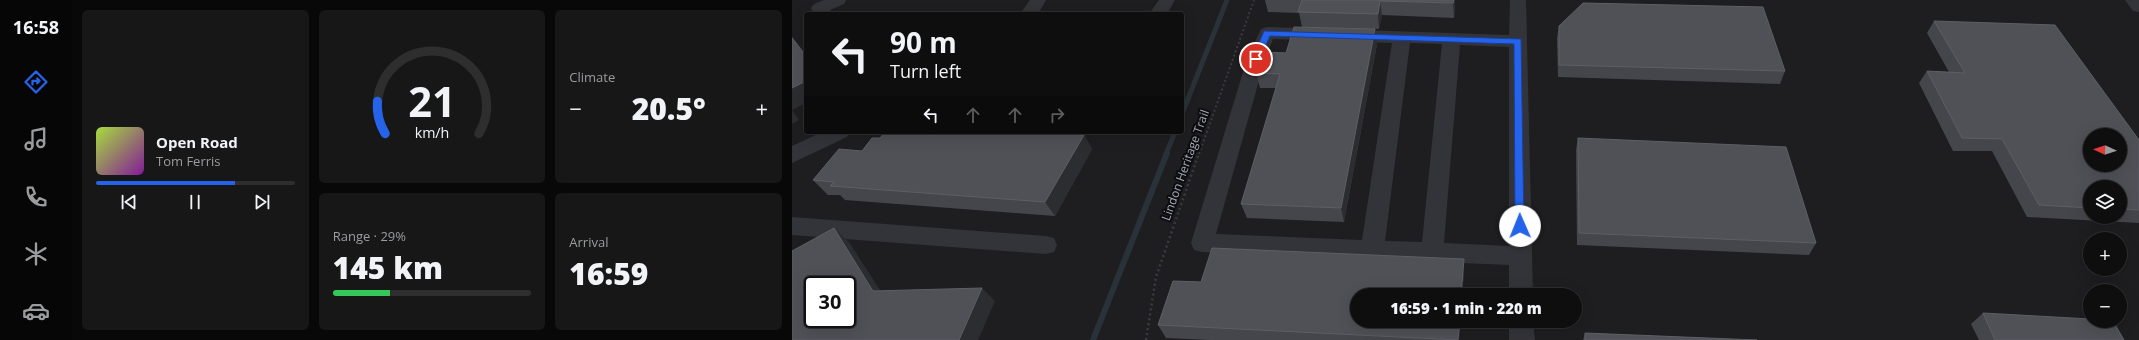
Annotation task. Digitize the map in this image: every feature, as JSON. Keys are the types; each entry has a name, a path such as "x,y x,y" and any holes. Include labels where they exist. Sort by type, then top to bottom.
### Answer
{"street":[{"path":"822,12 820,8 838,0"},
{"path":"1029,12 1038,0"},
{"path":"1159,12 1167,0"},
{"path":"1518,0 1521,288"},
{"path":"2133,0 2139,7"},
{"path":"1518,41 1267,33 1256,59 1202,243 1520,256"},
{"path":"1372,250 1402,38"},
{"path":"1432,253 1452,39"},
{"path":"792,155 836,134"},
{"path":"792,226 1046,244"},
{"path":"1521,328 1522,340"}],"path":[{"name":"Lindon Heritage Trail","path":"1146,340 1156,278 1162,257 1254,0"}],"shaded area":[{"path":"792,0 2139,0 2139,340 792,340"}],"building":[{"path":"1302,0 1454,0 1453,3 1380,1 1378,14 1298,12"},
{"path":"1583,3 1763,7 1785,71 1559,65 1559,26"},
{"path":"1934,21 2055,25 2139,140 2139,210 2127,209 2127,180 2083,180 2083,208 2039,205 2002,139 1962,138 1927,71 1965,73"},
{"path":"1294,27 1375,29 1341,208 1241,204 1280,74 1256,73 1263,52 1286,53"},
{"path":"792,38 804,53 804,82 792,88"},
{"path":"883,134 1084,135 1045,202 830,186 834,182 813,180 839,149 862,151 872,138 880,138"},
{"path":"1578,138 1786,147 1816,243 1579,233"},
{"path":"834,228 873,291 982,288 959,340 792,340 792,251"},
{"path":"1212,248 1464,259 1462,288 1350,288 1350,328 1459,328 1458,340 1158,325 1173,281 1201,282"},
{"path":"1983,313 2083,319 2083,328 2117,328 2124,340 1995,340"},
{"path":"1585,333 1757,340 1585,340"}],"waterway":[{"path":"1184,109 1227,0"},
{"path":"1166,154 1174,134"},
{"path":"1093,340 1167,153"}],"route":[{"path":"1256,59 1267,33 1518,41 1520,226"}]}
